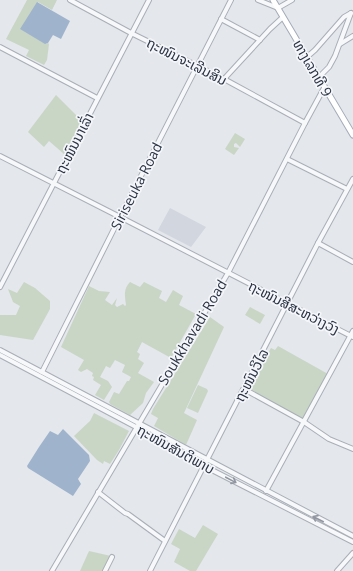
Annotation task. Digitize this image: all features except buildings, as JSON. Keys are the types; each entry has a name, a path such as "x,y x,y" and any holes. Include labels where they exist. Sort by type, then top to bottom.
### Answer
{"main road":[{"name":"ທາງເລກທີ 9","path":"273,0 324,88 353,133"}],"street":[{"name":"ຖະໜົນຈະເລີນສິນ","path":"70,0 131,33 224,79 305,123"},
{"name":"ຖະໜົນນາເລົ່າ","path":"0,287 149,0"},
{"name":"Siriseuka Road","path":"42,372 231,0"},
{"path":"258,0 278,8 292,0"},
{"path":"318,78 329,67 335,56 352,13"},
{"path":"307,57 320,45 344,17 352,13"},
{"path":"224,79 283,17"},
{"path":"221,19 260,40"},
{"path":"339,44 353,36"},
{"path":"0,47 97,98"},
{"name":"Soukkhavadi Road","path":"52,571 228,273 324,88"},
{"name":"ຖະໜົນສີສະຫວ່າງວົງ","path":"0,156 53,184 120,216 287,304 352,336"},
{"path":"288,159 347,189"},
{"name":"ຖະໜົນວິໄລ","path":"150,571 318,243 353,179"},
{"path":"318,243 353,262"},
{"path":"266,491 352,336 353,331"},
{"name":"ຖະໜົນສັນຕິພາບ","path":"0,350 137,425 204,466 353,542"},
{"name":"ຖະໜົນສັນຕິພາບ","path":"0,355 208,460 353,536"},
{"path":"244,389 304,422 329,438 353,449"},
{"path":"98,492 165,541"},
{"path":"337,571 353,553"},
{"path":"105,571 112,557"}],"shaded area":[{"path":"170,208 206,227 191,247 158,230"}],"green space":[{"path":"27,0 57,0 52,10 38,2 46,44 49,44 47,60 44,65 26,56 29,50 6,39"},
{"path":"56,95 82,121 64,154 49,141 44,147 28,132"},
{"path":"235,133 245,139 240,147 236,143 234,144 234,147 239,148 234,155 225,149"},
{"path":"24,282 35,288 50,301 50,309 33,340 0,335 0,315 16,315 20,306 13,302 8,289 17,293"},
{"path":"130,282 140,287 144,282 162,291 159,298 166,302 173,290 183,296 179,305 196,314 171,358 142,342 137,352 140,354 138,359 144,363 138,373 154,382 146,393 143,403 130,415 109,402 114,392 119,394 131,377 122,372 125,365 115,360 110,368 106,366 100,377 108,381 112,387 104,400 95,395 101,385 93,380 93,373 87,369 81,372 78,370 84,360 61,347 89,286 99,291 110,292 105,300 112,305 117,298 115,305 117,307 123,304 125,306 126,305 125,290"},
{"path":"250,307 265,315 260,324 245,315"},
{"path":"210,317 224,327 184,413 197,420 186,445 154,426 158,418 151,414"},
{"path":"278,346 328,374 303,419 248,388 271,348 275,350"},
{"path":"198,385 207,389 208,391 198,413 187,408"},
{"path":"94,413 129,431 110,464 104,461 103,464 97,460 74,436 90,421"},
{"path":"203,525 218,534 196,571 190,571 174,562 180,549 171,544 179,529 195,538"},
{"path":"89,551 111,556 104,571 80,571"}],"water":[{"path":"37,2 70,21 61,39 53,35 48,43 45,44 20,29"},
{"path":"63,429 89,455 90,461 78,479 81,484 73,496 27,466 50,431 58,435"}]}
